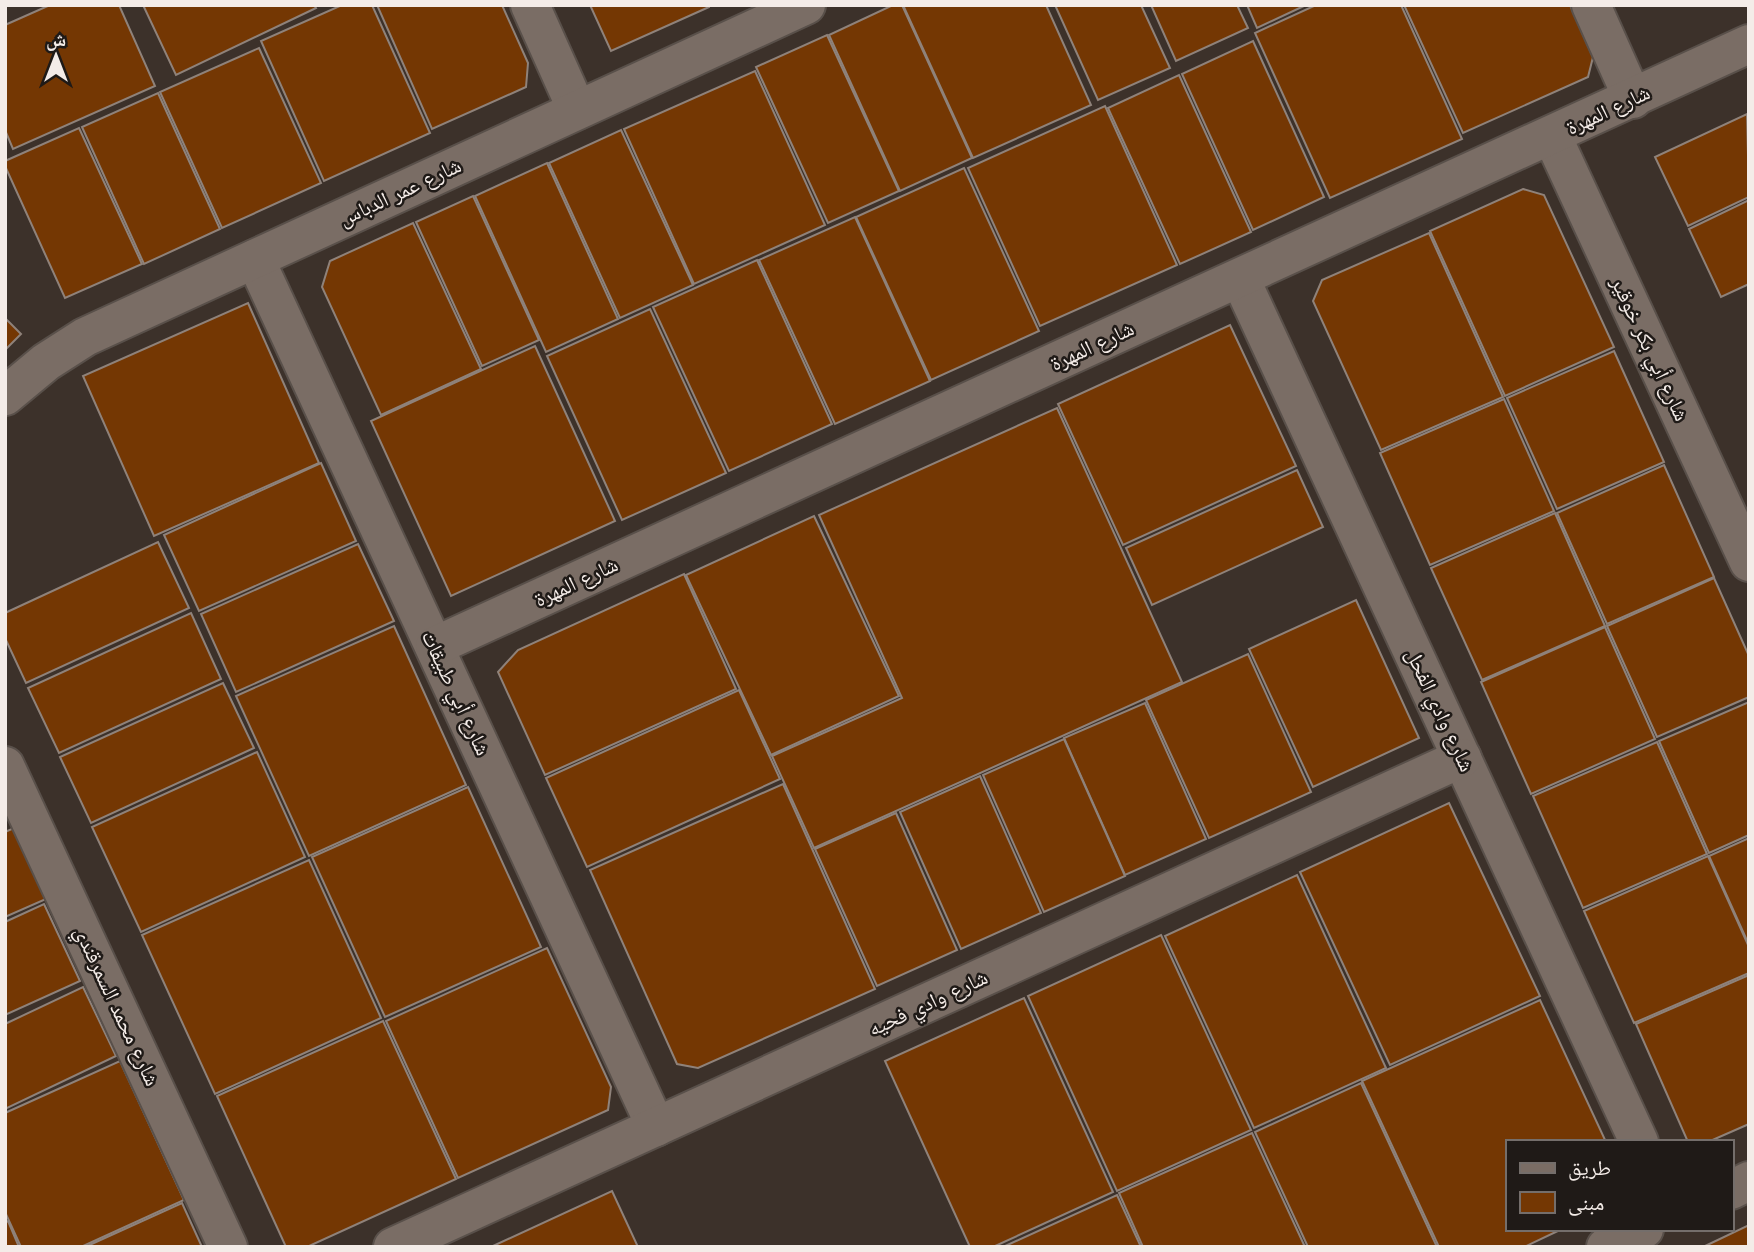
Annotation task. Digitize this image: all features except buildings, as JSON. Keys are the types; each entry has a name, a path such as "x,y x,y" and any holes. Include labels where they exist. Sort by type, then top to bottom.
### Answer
{"street":[{"path":"530,5 578,110"},
{"name":"شارع عمر الدباس","path":"5,396 46,362 85,337 806,5"},
{"path":"1591,5 1633,99"},
{"name":"شارع المهرة","path":"435,646 1749,44"},
{"name":"شارع أبي بكر خوقير","path":"1552,136 1749,562"},
{"name":"شارع أبي طبيقات","path":"255,258 656,1127"},
{"name":"شارع وادي الفحل","path":"1240,278 1638,1140"},
{"name":"شارع وادي فحيه","path":"393,1247 1462,758"},
{"name":"شارع محمد السمرقندي","path":"5,766 228,1247"},
{"path":"1733,1188 1749,1181"},
{"path":"1606,1247 1640,1231"}]}
